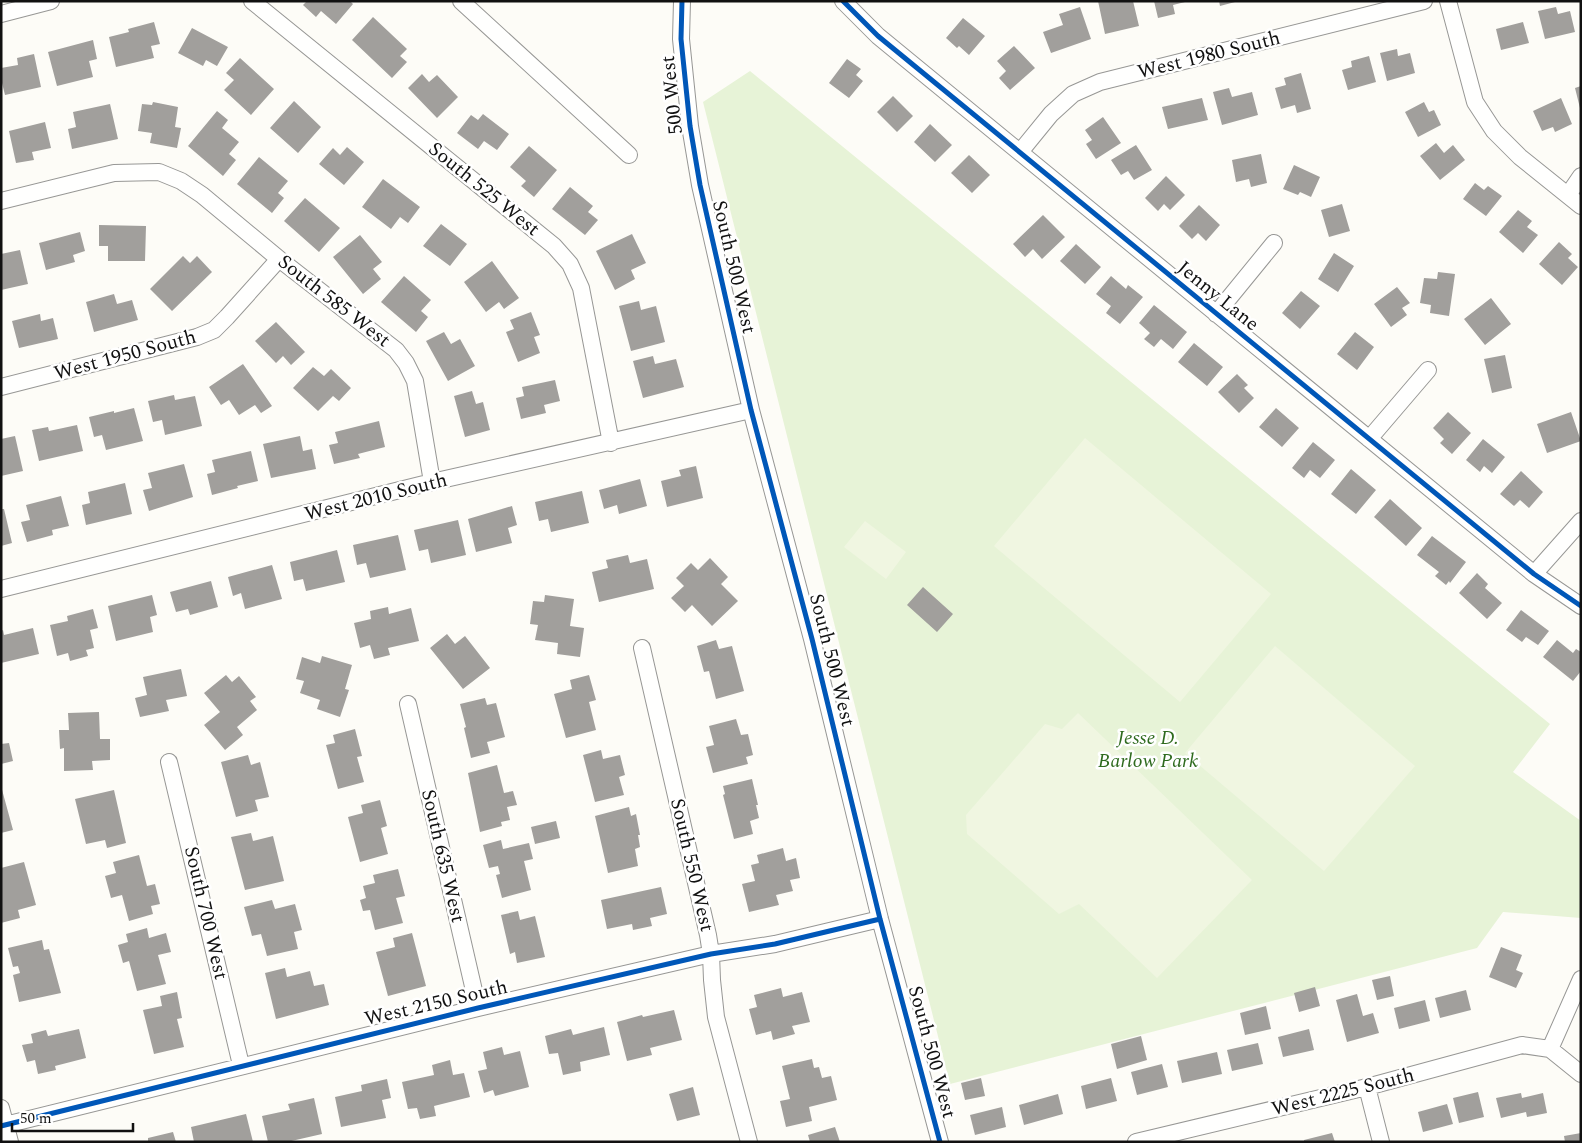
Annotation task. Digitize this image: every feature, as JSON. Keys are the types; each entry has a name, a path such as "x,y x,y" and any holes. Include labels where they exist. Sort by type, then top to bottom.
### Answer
{"street":[{"path":"1,14 52,1"},
{"name":"South 525 West","path":"252,1 554,246 570,264 582,288 611,442"},
{"path":"461,1 630,155"},
{"name":"500 West","path":"682,1 681,39 690,126 700,185"},
{"name":"Jenny Lane","path":"843,1 878,36 1216,314 1534,574 1581,606"},
{"name":"West 1980 South","path":"1020,152 1051,114 1073,94 1100,82 1424,1"},
{"path":"1448,1 1475,102 1494,131 1520,157 1581,206"},
{"name":"South 585 West","path":"1,201 114,173 159,172 180,181 202,195 279,259 396,350 406,362 415,381 432,482"},
{"path":"1568,195 1581,176"},
{"name":"South 500 West","path":"700,185 751,410 812,638 880,919 940,1142"},
{"path":"1216,314 1274,243"},
{"name":"West 1950 South","path":"1,387 197,337 214,330 279,259"},
{"path":"1369,439 1428,370"},
{"name":"West 2010 South","path":"1,589 432,482 751,410"},
{"path":"1534,574 1581,521"},
{"name":"South 550 West","path":"642,648 711,954 716,1017 749,1142"},
{"name":"South 635 West","path":"408,704 478,1008"},
{"name":"South 700 West","path":"169,762 242,1065"},
{"name":"West 2150 South","path":"3,1126 242,1065 478,1008 711,954 776,944 880,919"},
{"path":"1581,979 1550,1049 1581,1074"},
{"name":"West 2225 South","path":"1136,1142 1164,1139 1522,1046 1550,1049"},
{"path":"1367,1086 1381,1142"},
{"path":"1,1108 3,1126 10,1142"}],"green space":[{"name":"Jesse D. Barlow Park","path":"750,71 1550,724 1513,772 1581,821 1581,918 1503,912 1477,948 950,1084 703,102"},
{"path":"1085,438 1271,594 1180,702 994,546"},
{"path":"865,521 906,552 886,579 844,547"},
{"path":"1275,646 1415,766 1324,871 1185,753"},
{"path":"1078,713 1252,880 1157,978 1079,904 1059,914 967,834 966,815 1045,724 1062,729"}],"building":[{"path":"307,1 350,1 353,4 336,24 321,11 316,17 303,5"},
{"path":"1098,1 1133,1 1139,26 1105,34"},
{"path":"1154,1 1185,2 1173,5 1175,14 1158,18"},
{"path":"1219,1 1235,1 1235,2 1220,6"},
{"path":"1080,7 1091,39 1051,53 1043,32 1063,25 1059,14"},
{"path":"1556,7 1558,14 1570,11 1575,32 1545,39 1538,11"},
{"path":"373,17 407,49 400,56 407,62 392,78 352,40"},
{"path":"963,18 985,36 969,55 959,46 957,48 946,38"},
{"path":"154,22 160,44 151,46 154,58 116,67 109,37 129,32 128,29"},
{"path":"1523,22 1529,43 1501,50 1496,29"},
{"path":"192,28 228,47 217,66 206,60 203,66 178,53"},
{"path":"93,40 97,59 89,61 93,77 57,86 48,52"},
{"path":"1014,46 1035,68 1010,90 999,78 1006,71 997,61"},
{"path":"1397,49 1398,56 1410,53 1415,73 1387,81 1380,53"},
{"path":"34,54 41,87 5,95 1,79 1,68 18,65 17,58"},
{"path":"1369,56 1376,82 1348,90 1342,70 1352,67 1351,61"},
{"path":"240,58 274,89 251,115 224,90 234,80 226,73"},
{"path":"847,59 861,69 856,75 863,81 849,98 829,83"},
{"path":"1301,73 1311,109 1297,113 1295,105 1281,109 1275,88 1286,85 1284,78"},
{"path":"422,74 429,82 437,75 458,97 437,118 408,88"},
{"path":"1581,86 1581,108 1580,108 1575,88"},
{"path":"1229,88 1232,97 1252,92 1258,115 1222,125 1213,92"},
{"path":"893,96 913,116 897,132 877,112"},
{"path":"1202,98 1208,120 1168,129 1162,107"},
{"path":"1561,98 1572,124 1555,132 1553,127 1542,131 1533,111"},
{"path":"294,101 321,127 298,153 270,128"},
{"path":"153,102 178,107 175,127 181,128 177,148 150,143 152,133 138,131 142,104 152,105"},
{"path":"1424,102 1429,112 1434,110 1441,125 1418,137 1405,112"},
{"path":"110,104 118,139 72,149 68,129 76,127 73,112"},
{"path":"217,111 228,120 222,128 239,142 229,154 236,160 223,176 188,146"},
{"path":"483,114 509,134 497,150 484,141 478,149 457,133 471,115 478,120"},
{"path":"1103,117 1121,143 1096,159 1086,144 1092,140 1085,130"},
{"path":"45,122 51,148 32,152 34,160 16,163 9,131"},
{"path":"930,124 952,145 935,162 914,142"},
{"path":"1436,143 1444,153 1453,145 1465,160 1440,180 1420,156"},
{"path":"1136,145 1152,170 1134,180 1128,171 1121,175 1111,160"},
{"path":"529,146 557,170 534,197 521,186 526,181 510,167"},
{"path":"347,147 364,162 344,185 319,164 333,148 340,155"},
{"path":"1261,154 1267,183 1251,187 1249,179 1236,182 1232,160"},
{"path":"969,155 990,175 972,193 951,173"},
{"path":"259,157 288,181 278,193 284,198 272,213 237,184"},
{"path":"1294,165 1320,177 1311,197 1300,192 1298,195 1283,189"},
{"path":"1166,176 1185,195 1170,210 1164,204 1158,211 1145,198"},
{"path":"383,179 420,207 408,223 400,217 391,229 362,207"},
{"path":"1475,183 1484,190 1488,186 1502,196 1486,216 1463,199"},
{"path":"570,187 593,206 588,212 598,220 585,235 552,209"},
{"path":"305,198 340,228 319,252 284,221"},
{"path":"1342,204 1350,231 1329,237 1321,210"},
{"path":"1199,205 1220,225 1206,241 1198,233 1192,239 1179,226"},
{"path":"1518,210 1532,221 1527,227 1538,235 1523,253 1499,232"},
{"path":"1043,215 1065,237 1042,259 1033,249 1025,257 1013,244"},
{"path":"441,224 467,244 450,266 423,246"},
{"path":"99,225 146,226 145,261 108,261 108,246 99,246"},
{"path":"80,232 85,251 73,255 75,262 46,270 39,243"},
{"path":"632,234 646,263 631,270 635,279 615,290 596,251"},
{"path":"360,235 382,262 373,269 381,279 363,294 333,257"},
{"path":"1559,242 1572,254 1568,258 1578,267 1562,285 1539,264"},
{"path":"1076,244 1101,267 1085,284 1060,261"},
{"path":"20,250 28,284 1,290 1,254"},
{"path":"1334,253 1354,266 1338,292 1318,279"},
{"path":"183,256 190,263 197,256 212,272 172,311 150,289"},
{"path":"492,261 519,298 504,309 499,302 486,312 464,282"},
{"path":"1438,272 1455,274 1449,316 1430,313 1431,305 1420,303 1424,278 1437,279"},
{"path":"404,276 431,300 421,311 428,317 416,332 381,302"},
{"path":"1111,276 1126,289 1128,285 1143,297 1120,324 1106,313 1111,306 1096,294"},
{"path":"1397,287 1410,303 1402,308 1407,315 1391,327 1374,304"},
{"path":"1301,291 1320,306 1300,329 1282,313"},
{"path":"114,294 117,304 132,300 138,320 94,332 86,302"},
{"path":"1491,298 1511,324 1485,345 1464,319"},
{"path":"639,301 641,310 656,306 665,342 631,351 619,306"},
{"path":"1154,305 1187,332 1173,349 1161,339 1154,347 1144,339 1150,333 1139,323"},
{"path":"531,312 540,335 534,337 540,353 518,362 506,332 514,329 510,320"},
{"path":"40,314 41,321 53,318 58,339 19,348 12,321"},
{"path":"276,322 305,352 291,365 283,356 276,363 255,341"},
{"path":"444,332 451,344 460,339 475,366 448,381 426,341"},
{"path":"1355,332 1374,347 1357,370 1337,354"},
{"path":"1194,343 1223,367 1207,386 1178,362"},
{"path":"1505,355 1512,388 1492,393 1484,359"},
{"path":"653,356 655,364 676,359 684,387 643,398 633,361"},
{"path":"243,364 272,406 261,413 255,405 239,415 229,400 221,405 209,387"},
{"path":"313,367 324,376 331,369 351,388 339,401 333,396 318,411 293,388"},
{"path":"1237,374 1248,385 1244,388 1254,398 1239,413 1218,392"},
{"path":"555,380 560,401 544,405 546,413 521,419 516,398 524,396 522,387"},
{"path":"472,391 476,404 483,402 490,430 465,437 454,396"},
{"path":"174,395 175,400 195,396 202,426 165,435 162,420 153,422 148,401"},
{"path":"134,408 143,441 106,450 102,435 94,437 89,417"},
{"path":"1276,408 1299,428 1282,447 1259,427"},
{"path":"1448,412 1471,433 1452,454 1440,443 1444,439 1433,428"},
{"path":"1571,412 1581,441 1547,453 1537,424"},
{"path":"379,421 385,447 358,454 360,458 334,464 329,445 338,443 335,432"},
{"path":"77,425 83,451 39,461 32,430 48,427 49,431"},
{"path":"15,436 23,471 1,476 1,439"},
{"path":"300,436 303,451 312,449 316,469 271,478 263,444"},
{"path":"1483,439 1505,457 1492,473 1484,466 1480,472 1466,460"},
{"path":"1313,442 1335,460 1320,478 1310,470 1304,478 1292,468"},
{"path":"251,451 258,481 212,495 207,474 215,472 212,460"},
{"path":"184,464 193,497 149,511 143,490 152,488 148,473"},
{"path":"696,466 703,498 667,507 661,481 681,476 679,470"},
{"path":"1351,469 1376,490 1356,514 1331,494"},
{"path":"1521,471 1543,492 1529,508 1520,500 1514,506 1500,494"},
{"path":"640,479 647,506 619,514 617,505 604,509 599,490"},
{"path":"125,483 132,514 86,525 82,505 90,503 88,492"},
{"path":"582,491 589,523 551,532 548,519 539,521 535,502"},
{"path":"61,496 69,526 52,530 53,535 27,542 21,522 30,520 26,505"},
{"path":"1390,499 1422,528 1406,546 1374,517"},
{"path":"512,506 517,525 508,528 512,543 476,552 468,519"},
{"path":"1,509 4,509 12,543 1,546"},
{"path":"458,520 466,555 431,563 428,549 419,551 414,530"},
{"path":"398,535 406,570 370,578 366,563 357,565 353,545"},
{"path":"1432,536 1466,562 1450,583 1449,581 1446,585 1435,576 1439,572 1417,555"},
{"path":"337,550 345,582 306,591 303,579 294,581 290,562"},
{"path":"628,555 630,563 647,559 654,589 599,602 592,572 608,568 606,560"},
{"path":"710,558 728,577 721,584 738,601 712,626 692,605 685,612 671,598 684,586 676,578 691,563 698,570"},
{"path":"272,565 282,599 245,609 241,593 233,596 228,577"},
{"path":"1477,573 1488,584 1485,588 1502,603 1487,619 1459,593"},
{"path":"211,581 218,607 190,615 188,609 176,612 170,592"},
{"path":"923,587 953,614 937,632 907,605"},
{"path":"152,595 157,615 150,617 153,632 116,641 108,606"},
{"path":"545,595 574,599 570,626 584,628 580,657 557,654 558,643 535,640 538,625 530,624 533,601 544,602"},
{"path":"388,607 389,614 411,608 419,641 388,648 390,655 374,659 370,645 360,648 354,623 371,619 370,611"},
{"path":"93,609 98,628 90,630 94,648 86,650 88,656 70,661 68,653 57,656 50,625 68,621 67,616"},
{"path":"1521,610 1549,631 1538,645 1526,637 1522,642 1506,630"},
{"path":"33,628 39,654 1,663 1,631 3,630 4,635"},
{"path":"447,634 455,644 465,636 490,668 463,689 430,648"},
{"path":"716,640 719,649 732,646 744,691 716,699 709,671 704,672 697,646"},
{"path":"1557,640 1573,653 1576,649 1581,652 1581,671 1573,681 1543,657"},
{"path":"322,656 352,665 345,689 349,690 340,717 317,709 320,700 300,693 304,681 296,679 302,657 320,663"},
{"path":"181,669 187,696 166,700 169,711 140,717 135,698 147,695 143,677"},
{"path":"226,675 232,682 239,676 256,697 250,701 257,710 237,727 243,735 225,750 204,725 220,712 204,693"},
{"path":"589,675 596,700 589,702 596,730 566,738 554,694 572,689 570,680"},
{"path":"485,698 487,705 496,703 505,737 487,742 490,753 471,758 460,704"},
{"path":"99,712 100,739 110,739 110,760 92,761 93,770 64,771 64,748 60,749 59,730 69,730 68,713"},
{"path":"736,719 741,735 748,734 753,755 746,757 748,764 713,773 706,747 714,745 709,726"},
{"path":"355,729 362,756 357,757 364,782 338,789 326,745 335,743 333,735"},
{"path":"9,743 13,761 1,764 1,744"},
{"path":"601,750 603,759 620,755 625,775 619,777 624,795 595,802 583,755"},
{"path":"248,755 251,765 260,762 269,797 255,800 258,811 236,817 221,762"},
{"path":"497,765 504,793 513,791 517,805 507,807 510,820 501,822 502,826 480,832 468,773"},
{"path":"752,779 759,818 750,821 753,834 734,839 723,795 725,794 723,786"},
{"path":"1,786 13,830 1,833"},
{"path":"114,790 126,843 107,848 105,840 86,844 75,799"},
{"path":"380,800 387,826 381,828 388,854 360,862 348,817 363,813 361,805"},
{"path":"629,807 631,816 636,814 640,835 638,835 640,847 635,849 638,866 608,873 595,816"},
{"path":"556,821 560,838 535,844 531,827"},
{"path":"251,833 253,841 273,836 284,881 245,890 231,837"},
{"path":"501,840 503,849 529,843 533,859 524,861 531,890 502,898 496,875 500,874 498,866 489,868 483,845"},
{"path":"783,848 786,861 796,858 800,878 790,880 793,891 776,895 779,905 749,912 742,884 755,881 751,865 759,863 757,855"},
{"path":"139,855 147,886 155,884 160,904 151,906 153,914 129,921 122,895 111,898 105,876 116,873 113,862"},
{"path":"24,862 36,905 18,910 20,918 1,923 1,868"},
{"path":"398,869 405,896 396,898 403,923 375,930 370,910 363,911 360,900 366,898 363,886 375,883 373,875"},
{"path":"661,887 667,914 650,918 652,926 633,930 632,924 607,929 601,900"},
{"path":"272,900 275,909 295,904 302,930 294,932 298,949 267,956 261,934 252,936 244,907"},
{"path":"518,911 520,920 535,916 545,957 517,963 515,952 510,954 501,915"},
{"path":"147,928 149,938 166,933 171,952 158,955 166,984 137,991 129,961 123,963 118,945 128,942 126,934"},
{"path":"412,933 426,986 388,996 376,952 395,947 393,938"},
{"path":"42,940 44,950 49,949 61,993 19,1002 13,975 20,973 18,966 13,967 8,948"},
{"path":"1501,947 1522,955 1516,970 1523,973 1516,988 1489,977"},
{"path":"285,968 287,977 310,971 314,986 324,984 329,1005 276,1019 265,973"},
{"path":"1390,976 1394,996 1377,1000 1372,980"},
{"path":"1315,987 1320,1006 1299,1012 1294,993"},
{"path":"781,988 783,997 802,992 810,1022 792,1026 795,1034 773,1040 771,1031 756,1035 749,1009 757,1007 754,995"},
{"path":"1466,990 1471,1010 1440,1018 1435,998"},
{"path":"177,992 182,1018 177,1019 184,1047 154,1054 143,1010 162,1006 160,996"},
{"path":"1357,994 1363,1016 1373,1013 1379,1033 1347,1042 1336,1000"},
{"path":"1425,1000 1430,1021 1399,1029 1394,1008"},
{"path":"1266,1006 1271,1029 1245,1035 1240,1013"},
{"path":"674,1010 682,1040 650,1048 652,1055 627,1061 617,1022 642,1015 643,1017"},
{"path":"604,1027 610,1055 580,1062 581,1071 563,1075 558,1053 549,1054 545,1036 571,1029 573,1035"},
{"path":"79,1029 86,1058 55,1066 56,1070 38,1074 35,1060 27,1062 22,1045 33,1043 31,1034 46,1030 48,1036"},
{"path":"1309,1029 1314,1050 1283,1057 1278,1037"},
{"path":"1141,1036 1147,1060 1117,1069 1111,1044"},
{"path":"1258,1043 1263,1064 1232,1071 1227,1050"},
{"path":"502,1047 504,1055 520,1051 529,1087 495,1096 493,1090 484,1093 478,1071 487,1069 483,1052"},
{"path":"1217,1052 1222,1074 1182,1083 1177,1061"},
{"path":"812,1059 814,1068 819,1067 822,1078 831,1076 837,1100 809,1107 812,1121 786,1127 780,1101 790,1099 782,1066"},
{"path":"450,1060 453,1075 464,1073 470,1097 434,1106 436,1116 420,1119 417,1108 408,1109 402,1082 434,1075 432,1065"},
{"path":"1162,1064 1168,1087 1137,1095 1131,1072"},
{"path":"981,1078 985,1096 965,1100 961,1083"},
{"path":"1111,1078 1117,1101 1086,1109 1081,1086"},
{"path":"387,1079 391,1098 382,1100 386,1118 341,1127 335,1097 362,1091 361,1085"},
{"path":"693,1087 700,1115 677,1121 669,1094"},
{"path":"1478,1092 1484,1117 1459,1123 1453,1098"},
{"path":"1521,1093 1522,1098 1543,1093 1547,1113 1527,1117 1526,1112 1501,1118 1496,1098"},
{"path":"1058,1094 1063,1114 1024,1125 1019,1105"},
{"path":"314,1098 322,1134 287,1142 268,1142 262,1116 290,1110 288,1104"},
{"path":"1447,1104 1453,1124 1423,1132 1418,1112"},
{"path":"1002,1107 1006,1127 975,1135 970,1115"},
{"path":"246,1114 253,1142 194,1142 191,1127"},
{"path":"835,1127 840,1142 810,1142 808,1135"},
{"path":"173,1132 176,1142 148,1142 148,1138"},
{"path":"1332,1133 1335,1142 1304,1142 1304,1140"},
{"path":"1581,1133 1581,1142 1565,1142 1564,1136"}],"cycle path":[{"path":"682,1 681,39 690,126 700,185 751,410 812,639 880,919 940,1142"},
{"path":"843,1 878,36 1534,574 1581,606"},
{"path":"1,1126 478,1008 711,954 775,944 880,919"}]}
